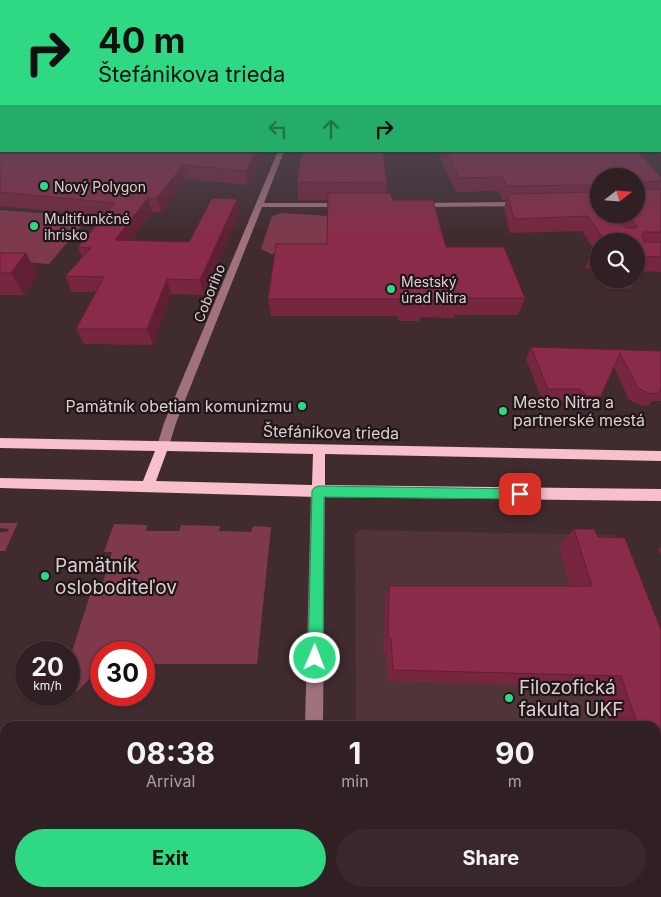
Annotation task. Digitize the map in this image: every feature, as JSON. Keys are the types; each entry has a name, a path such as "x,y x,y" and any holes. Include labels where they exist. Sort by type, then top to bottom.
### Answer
{"main road":[{"name":"Štefánikova trieda","path":"0,443 661,456"},
{"path":"148,486 163,446"},
{"path":"318,491 320,450"},
{"path":"0,483 318,491 661,495"}],"street":[{"name":"Coboriho","path":"163,446 170,423 280,154"},
{"path":"410,205 534,203"},
{"path":"259,205 352,205"},
{"path":"314,721 318,491"}],"shaded area":[{"path":"0,210 89,217 49,264 0,260"},
{"path":"282,213 328,216 327,254 271,254 261,249 272,216"},
{"path":"0,523 18,523 5,551 0,551 0,532 7,532 9,529 0,528"},
{"path":"114,524 147,525 146,531 179,531 181,525 220,526 219,531 251,532 253,526 271,527 257,664 155,664 155,641 90,641 90,678 80,689 80,641 75,641 90,595 99,595 112,552 104,552"},
{"name":"Filozofická fakulta UKF","path":"360,530 614,535 661,663 661,721 356,721 355,535"}],"building":[{"path":"0,154 255,154 246,171 183,165 157,198 148,198 115,240 189,242 212,198 237,199 200,280 167,279 147,329 76,329 104,277 65,276 91,248 78,247 115,203 0,192"},
{"path":"302,154 383,154 387,183 297,182"},
{"path":"446,154 640,154 661,177 661,181 645,182 645,168 590,168 590,185 506,186 503,177 459,178"},
{"path":"645,189 661,189 661,232 600,233 593,223 622,223 626,228 637,227 634,223 645,223"},
{"path":"590,192 590,219 588,216 514,219 508,194"},
{"path":"328,193 390,193 393,200 433,200 446,247 504,247 525,298 458,298 459,300 422,300 422,303 401,303 400,299 268,299 276,244 327,244"},
{"path":"645,242 661,242 661,257 645,256"},
{"path":"0,253 26,253 11,273 0,273"},
{"path":"531,347 661,351 661,389 657,394 648,393 638,388 620,353 601,396 588,396 579,389 548,389"},
{"path":"574,529 594,529 598,537 625,538 661,630 661,721 636,721 621,676 393,670 391,638 388,638 389,586 592,586"}],"place":[{"name":"Nový Polygon","path":"44,186"},
{"name":"Multifunkčné ihrisko","path":"34,226"},
{"name":"Mestský úrad Nitra","path":"391,289"},
{"name":"Pamätník obetiam komunizmu","path":"302,406"},
{"name":"Mesto Nitra a partnerské mestá","path":"503,411"},
{"name":"Pamätník osloboditeľov","path":"45,576"},
{"name":"Filozofická fakulta UKF","path":"509,698"}],"route":[{"path":"315,658 318,491 520,494"}]}
